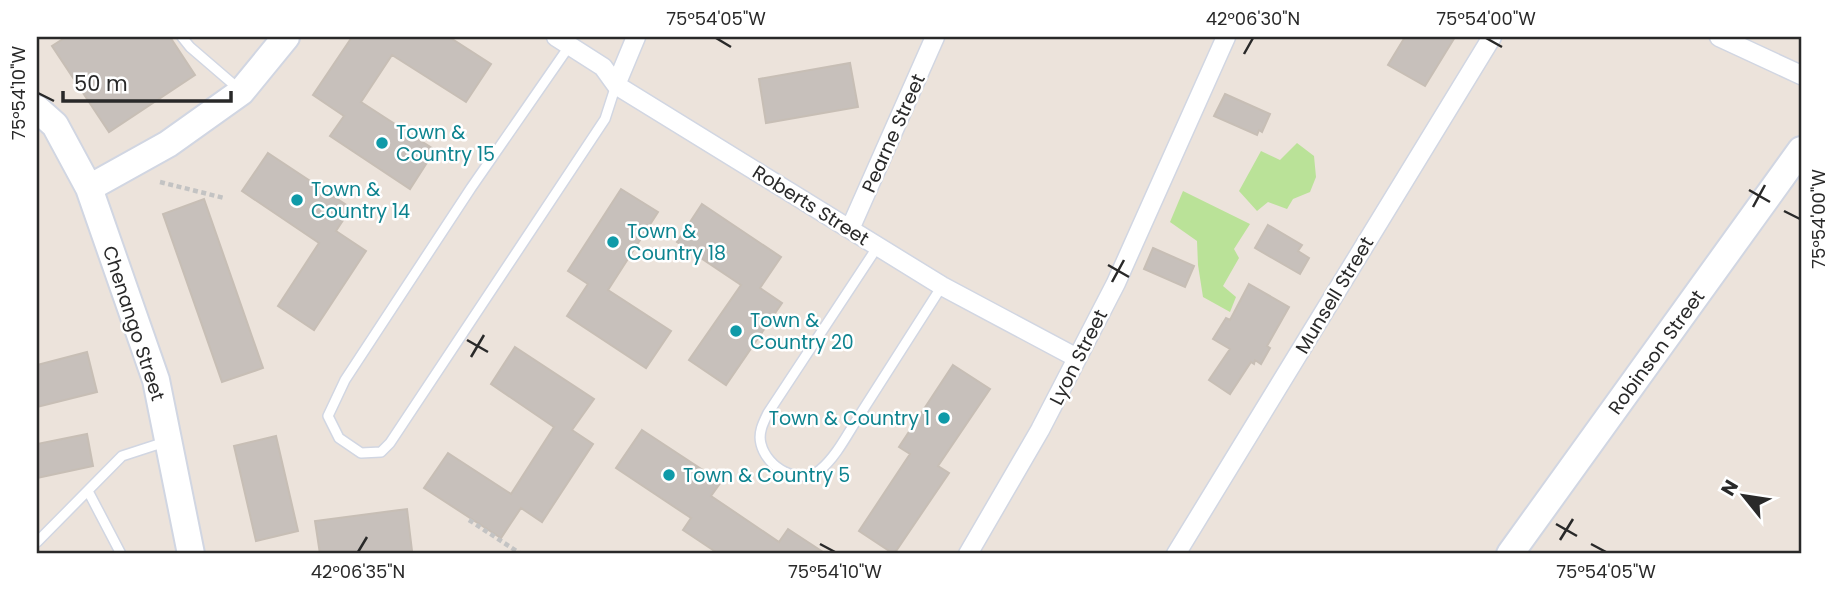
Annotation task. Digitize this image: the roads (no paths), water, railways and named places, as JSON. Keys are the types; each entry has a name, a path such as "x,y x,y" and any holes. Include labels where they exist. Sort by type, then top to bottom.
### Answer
{"street":[{"path":"89,188 168,144 241,92 286,37"},
{"path":"617,85 636,37"},
{"name":"Pearne Street","path":"850,229 935,37"},
{"name":"Lyon Street","path":"968,554 1041,430 1116,283 1226,37"},
{"name":"Munsell Street","path":"1177,554 1492,37"},
{"path":"1719,37 1801,75"},
{"name":"Roberts Street","path":"563,41 603,67 617,85 942,286 1077,358"},
{"name":"Chenango Street","path":"37,108 55,125 89,188 156,380 191,554"},
{"name":"Robinson Street","path":"1510,554 1801,150"},
{"path":"186,522 208,554"}],"lane":[{"path":"182,37 241,92"},
{"path":"563,41 464,200 345,380 328,416 338,438 361,453 381,452 390,443 605,118 617,85"},
{"path":"878,246 768,413 760,431 761,444 766,456 775,466 802,478 823,468 942,286"},
{"path":"37,542 122,456 169,441"},
{"path":"88,491 121,554"}],"place":[{"name":"Town & Country 15","path":"382,143"},
{"name":"Town & Country 14","path":"297,200"},
{"name":"Town & Country 18","path":"613,242"},
{"name":"Town & Country 20","path":"736,331"},
{"name":"Town & Country 1","path":"944,418"},
{"name":"Town & Country 5","path":"669,475"}]}
